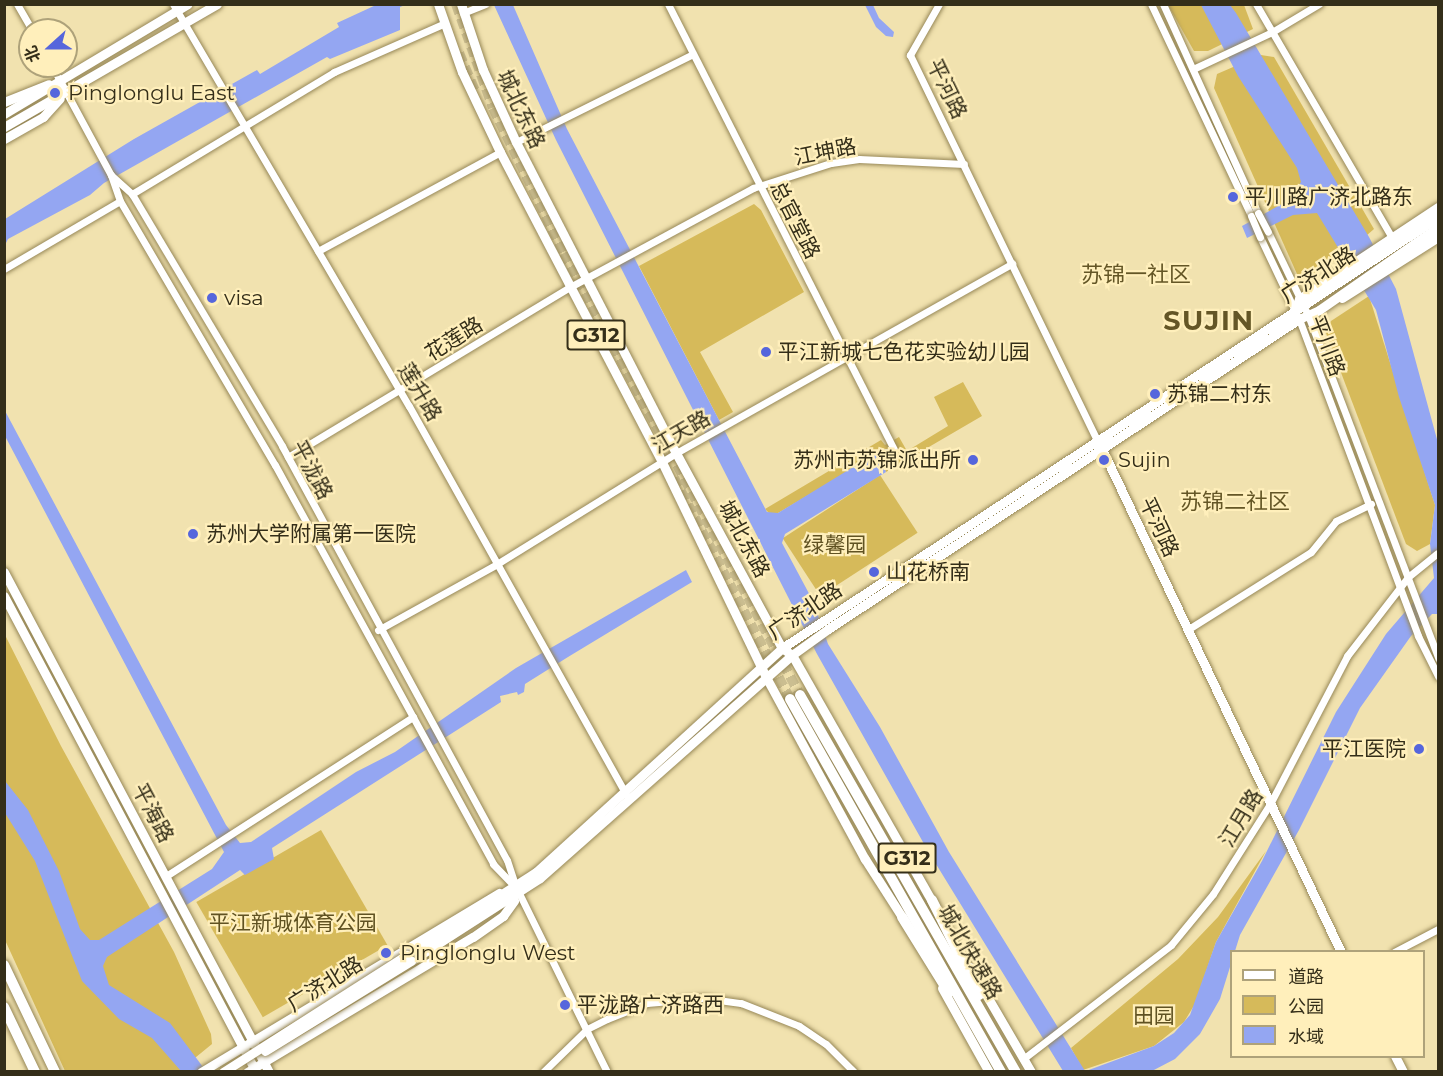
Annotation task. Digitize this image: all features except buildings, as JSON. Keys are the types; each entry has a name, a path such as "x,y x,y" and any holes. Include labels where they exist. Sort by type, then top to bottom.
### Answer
{"highway":[{"name":"城北快速路","path":"1000,1071 795,697 1016,1071"},
{"path":"932,900 996,1036 1025,1071"},
{"path":"902,917 986,1044"},
{"path":"4,965 55,1071"},
{"path":"4,1007 35,1071"}],"main road":[{"path":"4,114 175,8 188,4"},
{"path":"4,127 217,4"},
{"name":"城北东路","path":"438,4 443,24 500,152 662,462 762,662 766,677 865,859 902,917 988,1071"},
{"name":"城北东路","path":"462,9 516,142 676,453 782,648 792,655 1031,1071"},
{"path":"4,102 29,89 60,81"},
{"path":"4,139 43,117 66,92"},
{"path":"1384,258 1392,238 1438,207"},
{"name":"广济北路","path":"223,1071 518,891 804,646 1301,310 1417,236 1438,218"},
{"name":"广济北路","path":"1417,236 1438,227"},
{"path":"1350,280 1384,258 1438,237"},
{"name":"广济北路","path":"1301,310 1319,310 1350,280"},
{"name":"广济北路","path":"628,797 762,662 823,619 1100,445"},
{"name":"平河路","path":"1100,445 1341,950"},
{"name":"平海路","path":"4,572 269,1071"},
{"name":"平海路","path":"4,596 244,1046 253,1070"},
{"path":"201,1071 489,897 518,891"},
{"path":"253,1070 264,1061 473,937 503,916 518,891"},
{"name":"广济北路","path":"232,1071 409,958"}],"street":[{"path":"17,4 25,18"},
{"path":"462,9 485,4"},
{"name":"总官堂路","path":"668,4 691,55 894,449"},
{"name":"平河路","path":"939,4 909,55 1100,445"},
{"name":"平川路","path":"1151,4 1185,71 1260,237 1301,310 1402,586 1418,636 1438,676"},
{"name":"平川路","path":"1162,4 1194,68 1301,310 1438,658"},
{"path":"1256,4 1392,238"},
{"path":"1185,71 1272,32 1318,4"},
{"name":"莲升路","path":"175,8 400,392 628,797"},
{"path":"132,194 246,128 334,72 443,24"},
{"path":"516,142 691,55"},
{"name":"平泷路","path":"58,78 111,175 120,201 369,634 493,864 518,891"},
{"path":"318,251 500,152"},
{"name":"江坤路","path":"607,267 759,186 831,163 859,159 964,164"},
{"name":"平泷路","path":"111,175 132,194 288,458 379,629 507,860 518,891 607,1071"},
{"path":"4,269 120,201"},
{"name":"江天路","path":"369,634 497,564 676,453 1012,264"},
{"name":"花莲路","path":"288,458 570,287 607,267"},
{"path":"1187,630 1311,552 1336,521 1371,504"},
{"name":"江月路","path":"1023,1059 1171,945 1213,894 1269,804 1347,656 1408,577 1438,553"},
{"path":"166,876 413,717"},
{"path":"1396,950 1438,929"},
{"path":"543,1071 587,1029 647,1003 704,999 741,1003 798,1026 826,1044 854,1071"}],"green space":[{"path":"1168,5 1244,5 1253,29 1208,51 1194,51"},
{"path":"1261,55 1274,57 1374,229 1344,255 1307,277 1297,274 1214,88 1217,74"},
{"path":"754,204 761,210 804,292 700,352 733,412 719,420 639,266"},
{"path":"1369,296 1435,505 1430,544 1417,551 1406,544 1326,333 1331,321"},
{"path":"963,382 982,416 886,472 884,467 891,456 887,449 778,513 770,514 765,509 881,440 885,445 899,437 907,451 948,426 934,397"},
{"name":"绿馨园","path":"880,475 918,533 820,596 783,538"},
{"path":"4,633 61,746 174,952 211,1034 212,1044 179,1071 65,1071 5,940"},
{"name":"平江新城体育公园","path":"321,830 388,945 263,1017 196,902"},
{"name":"田园","path":"1266,851 1216,942 1195,1004 1184,1022 1154,1046 1083,1070 1071,1048 1178,959 1218,917"}],"water":[{"path":"376,5 405,5 400,7 400,30 330,59 327,57 104,183 90,195 8,239 5,245 5,219 134,139 257,70 260,74 339,27 337,23"},
{"path":"494,5 513,5 567,129 767,512 778,513 881,450 887,449 891,455 884,467 886,472 785,534 782,543 813,601 828,644 880,727 949,852 1085,1071 1063,1071 928,851 817,654 556,140"},
{"path":"865,5 873,5 879,18 894,32 893,37 886,36 876,27"},
{"path":"1201,5 1230,5 1236,13 1369,237 1396,289 1438,443 1438,614 1432,614 1411,636 1360,708 1299,830 1240,935 1235,950 1230,950 1230,967 1220,999 1200,1034 1175,1059 1152,1071 1086,1071 1154,1046 1174,1033 1190,1015 1216,942 1262,861 1336,712 1386,634 1434,578 1430,544 1435,505 1399,397 1376,310 1317,213 1293,215 1247,238 1242,226 1289,200 1301,182 1297,168 1238,76"},
{"path":"4,409 226,825 240,843 251,842 356,772 395,752 516,668 686,570 692,582 525,684 524,692 518,695 517,692 500,696 501,702 272,848 274,859 245,875 240,870 107,957 103,966 109,985 170,1023 206,1071 181,1071 152,1038 119,1019 82,981 35,861 5,813 5,781 28,810 59,871 80,929 90,940 99,940 212,869 224,852 5,436"}],"tunnel":[{"path":"456,4 493,108 564,253 800,695"},
{"path":"459,53 475,91"},
{"path":"674,478 790,699"}],"place":[{"name":"Pinglonglu East","path":"55,93"},
{"name":"平川路广济北路东","path":"1233,197"},
{"name":"visa","path":"212,298"},
{"name":"平江新城七色花实验幼儿园","path":"766,352"},
{"name":"苏锦二村东","path":"1155,394"},
{"name":"苏州市苏锦派出所","path":"973,460"},
{"name":"Sujin","path":"1104,460"},
{"name":"苏州大学附属第一医院","path":"193,534"},
{"name":"山花桥南","path":"874,572"},
{"name":"平江医院","path":"1419,749"},
{"name":"Pinglonglu West","path":"386,953"},
{"name":"平泷路广济路西","path":"565,1005"}],"district":[{"name":"苏锦一社区","path":"1136,275"},
{"name":"SUJIN","path":"1209,321"},
{"name":"苏锦二社区","path":"1235,502"}]}
